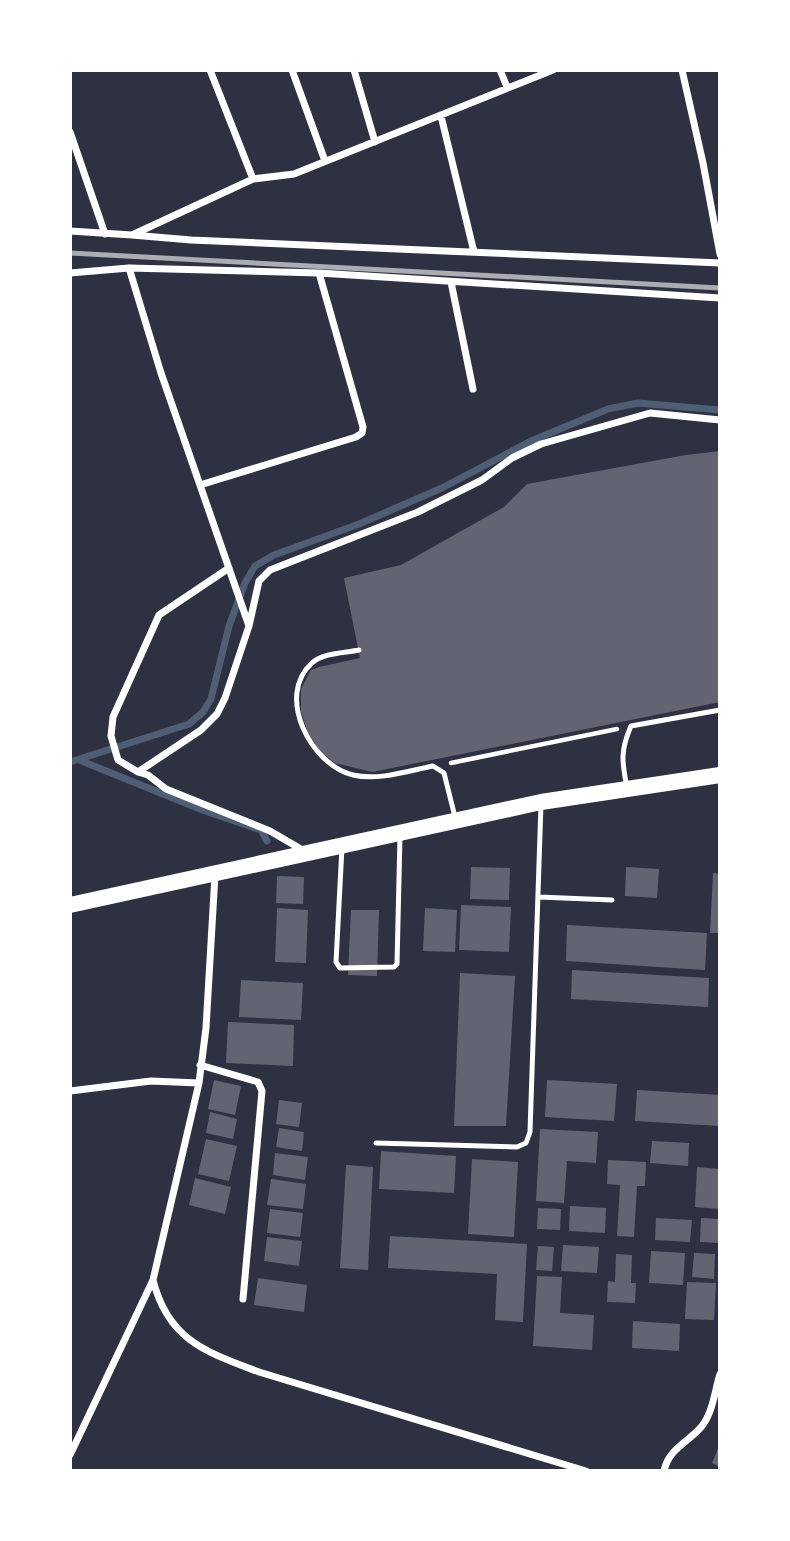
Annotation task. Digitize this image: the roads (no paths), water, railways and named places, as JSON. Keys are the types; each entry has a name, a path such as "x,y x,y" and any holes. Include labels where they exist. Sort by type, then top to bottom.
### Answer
{"main road":[{"path":"70,905 541,803 720,775"}],"street":[{"path":"210,70 253,179"},
{"path":"292,70 324,161"},
{"path":"354,70 375,142"},
{"path":"500,70 507,88"},
{"path":"132,235 253,179 295,174 553,70"},
{"path":"682,70 720,254"},
{"path":"441,116 474,253"},
{"path":"70,132 106,234"},
{"path":"70,231 205,241 720,263"},
{"path":"129,268 145,325 249,626"},
{"path":"70,273 129,268 319,273 720,298"},
{"path":"200,485 362,433 363,427 319,273"},
{"path":"451,282 473,389"},
{"path":"138,772 201,730 217,714 249,626 260,581 270,570 418,512 482,480 512,458 541,444 650,413 718,415"},
{"path":"229,568 159,615 113,717 111,736 117,757 125,765 148,775 166,789 270,831 308,853"},
{"path":"70,1455 153,1280 199,1083 206,1028 215,873"},
{"path":"200,1065 249,1078 258,1082 262,1091 243,1299"},
{"path":"70,1091 151,1081 199,1083"},
{"path":"153,1280 161,1304 174,1326 192,1343 220,1357 272,1376 586,1471"},
{"path":"664,1471 667,1459 700,1429 707,1419 720,1374"}],"lane":[{"path":"359,650 316,659 303,673 298,692 299,709 300,721 307,739 319,756 351,775 366,778 433,766 444,773 456,820"},
{"path":"627,788 621,757 631,726 720,710"},
{"path":"376,1143 517,1147 526,1143 530,1132 541,803"},
{"path":"342,845 336,962 340,968 394,967 397,964 400,833"},
{"path":"539,897 612,900"}],"waterway":[{"path":"70,762 189,724 203,712 211,699 229,626 245,583 255,566 274,555 359,524 442,488 531,441 608,409 638,403 720,410"},
{"path":"79,760 205,811 261,830 267,841"}],"railway":[{"path":"70,253 720,288"}]}
